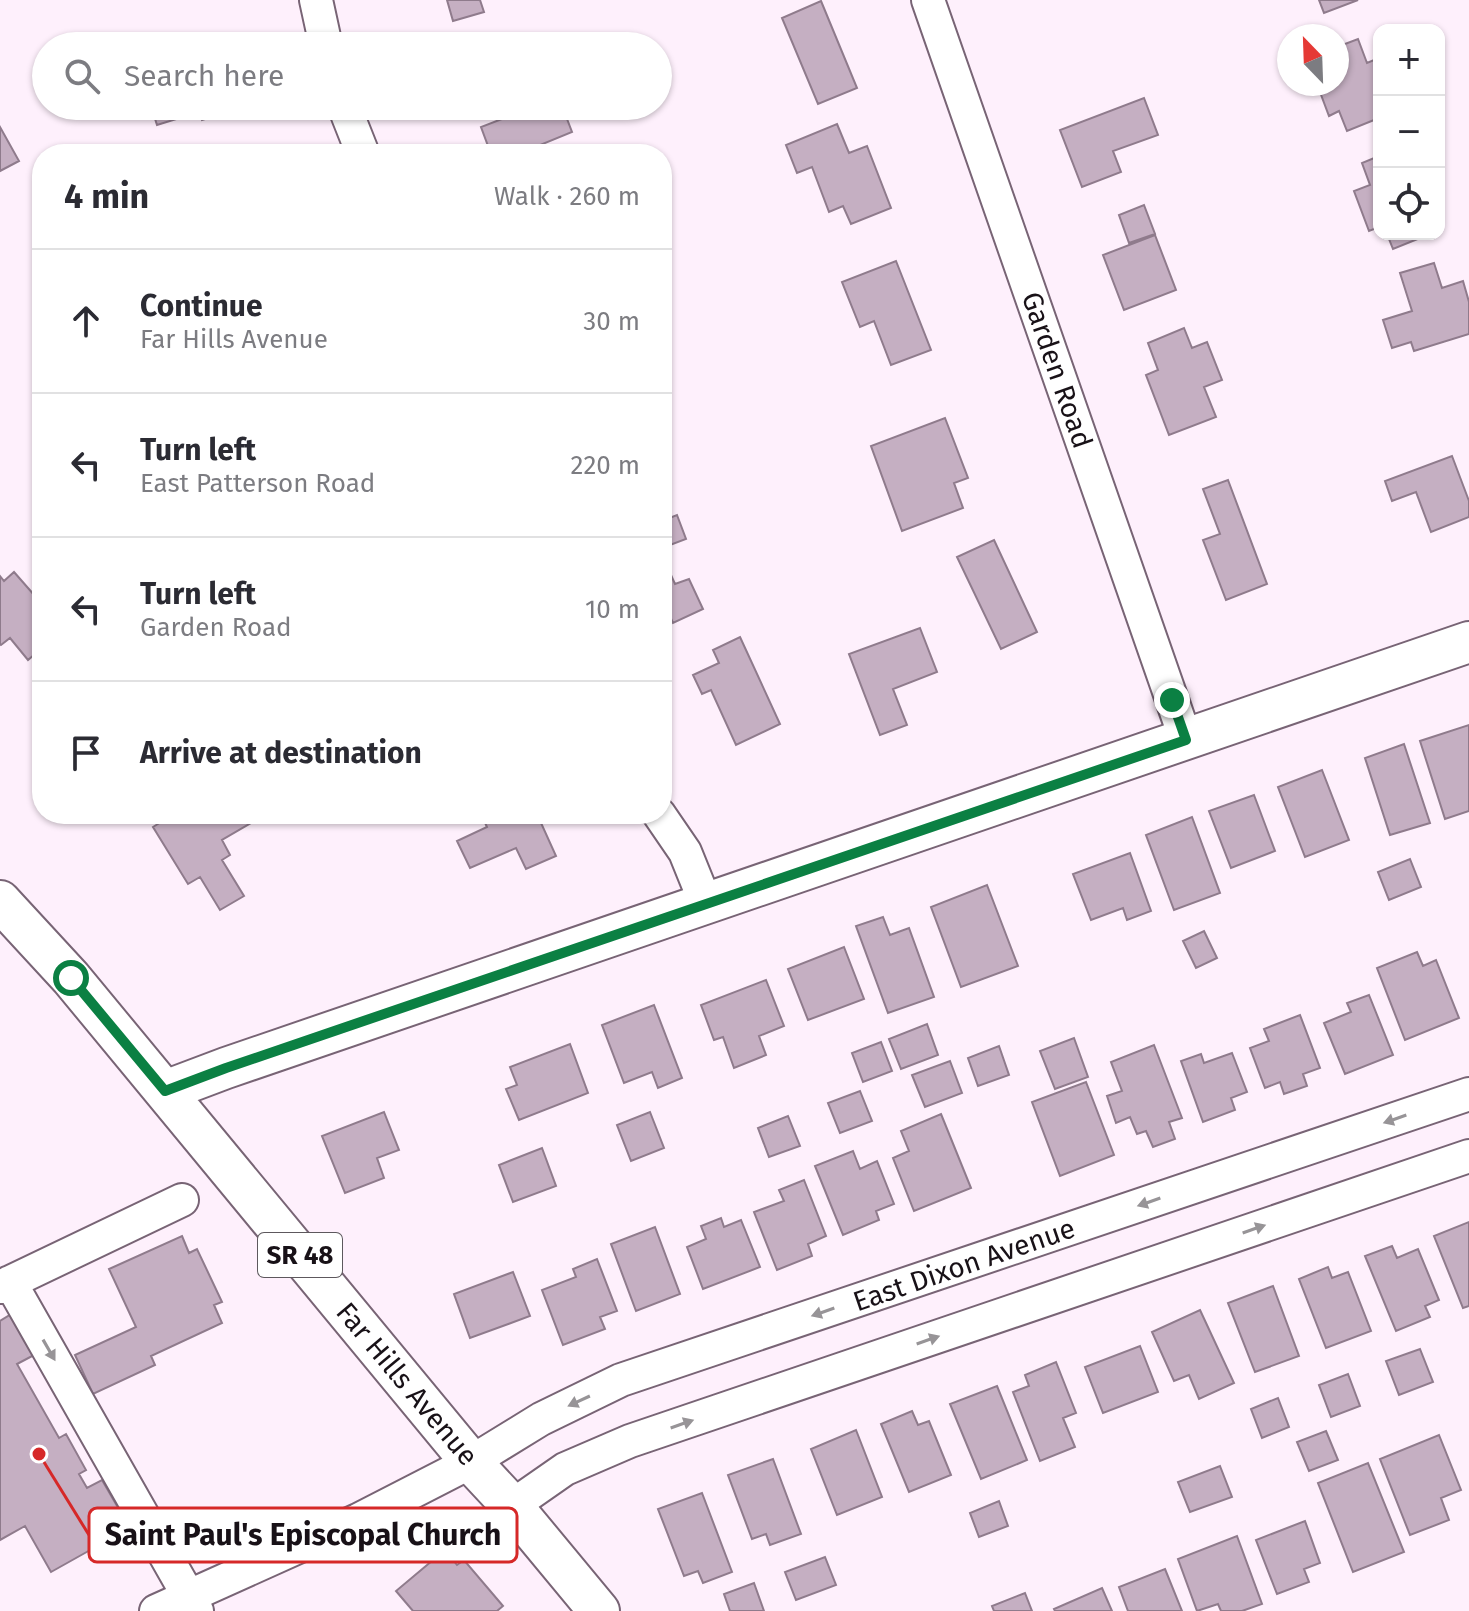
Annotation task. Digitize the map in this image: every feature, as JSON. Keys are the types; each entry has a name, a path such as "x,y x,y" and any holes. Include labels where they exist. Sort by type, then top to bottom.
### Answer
{"main road":[{"path":"165,1091 241,1062 1469,642"},
{"name":"Far Hills Avenue","path":"0,901 71,978 471,1462 512,1506 599,1611"}],"street":[{"path":"316,0 323,32"},
{"name":"Garden Road","path":"928,0 1186,740"},
{"path":"350,120 359,144"},
{"path":"666,824 685,852 706,904"},
{"name":"East Dixon Avenue","path":"156,1611 194,1603 471,1462 541,1419 621,1380 1469,1094"},
{"path":"512,1506 565,1469 630,1441 1469,1156"},
{"path":"182,1200 5,1284 194,1603"}],"building":[{"path":"447,0 480,0 484,12 453,21"},
{"path":"1319,0 1358,0 1324,13"},
{"path":"821,1 857,88 818,104 782,18"},
{"path":"1358,39 1367,63 1373,60 1373,120 1347,131 1339,111 1329,116 1322,96 1349,96 1349,42"},
{"path":"1144,98 1158,135 1113,151 1121,172 1082,187 1060,130"},
{"path":"155,120 173,120 157,125"},
{"path":"499,120 567,120 572,132 542,144 487,144 481,127"},
{"path":"837,124 849,153 867,146 891,208 851,224 843,206 829,212 812,167 797,173 786,145"},
{"path":"0,127 19,161 0,171"},
{"path":"1373,158 1373,229 1369,231 1354,191 1370,185 1362,163"},
{"path":"1144,205 1155,234 1129,243 1119,215"},
{"path":"1155,235 1176,290 1124,310 1103,255"},
{"path":"1389,240 1415,240 1393,249"},
{"path":"896,261 931,350 891,365 874,321 860,327 842,282"},
{"path":"1434,263 1442,288 1463,281 1469,302 1469,334 1414,351 1411,342 1392,348 1383,320 1412,311 1400,273"},
{"path":"1184,328 1192,348 1207,342 1222,380 1204,387 1216,417 1169,435 1146,375 1158,370 1148,343"},
{"path":"945,418 968,478 954,483 963,508 902,531 871,446"},
{"path":"1452,456 1469,501 1469,517 1431,532 1416,492 1392,501 1385,481"},
{"path":"1228,480 1267,584 1226,600 1203,540 1220,534 1203,489"},
{"path":"677,515 686,539 672,544 672,517"},
{"path":"994,540 1037,632 1001,649 957,557"},
{"path":"14,572 32,593 32,657 28,660 10,638 0,644 0,576 4,581"},
{"path":"672,577 675,584 689,579 703,609 673,623"},
{"path":"920,628 937,672 893,689 907,725 880,735 849,654"},
{"path":"740,637 780,724 736,745 711,690 702,694 693,675 719,663 713,650"},
{"path":"1469,725 1469,811 1445,819 1420,741"},
{"path":"1404,744 1430,823 1390,835 1365,758"},
{"path":"1322,770 1349,840 1305,857 1278,787"},
{"path":"1254,795 1275,851 1231,868 1209,811"},
{"path":"1192,817 1220,893 1174,910 1146,835"},
{"path":"158,824 249,824 222,840 230,855 222,860 244,896 220,910 200,877 188,884 153,827"},
{"path":"486,824 542,824 556,856 526,869 516,848 470,868 457,841 487,827"},
{"path":"1130,853 1151,911 1127,920 1123,908 1091,920 1073,874"},
{"path":"1410,859 1421,887 1389,900 1378,872"},
{"path":"987,885 1018,966 961,987 931,907"},
{"path":"883,917 890,935 909,928 934,997 888,1013 856,926"},
{"path":"1204,931 1217,958 1196,968 1183,941"},
{"path":"844,947 864,999 808,1020 788,969"},
{"path":"1417,952 1423,966 1436,960 1459,1018 1405,1040 1377,968"},
{"path":"766,980 784,1026 759,1036 766,1055 734,1068 723,1037 714,1040 701,1005"},
{"path":"1369,995 1393,1055 1345,1074 1324,1023 1351,1012 1347,1003"},
{"path":"654,1005 682,1078 658,1088 652,1072 624,1083 602,1025"},
{"path":"1300,1015 1320,1068 1303,1074 1307,1086 1284,1094 1280,1082 1265,1088 1250,1048 1269,1041 1264,1029"},
{"path":"927,1024 938,1055 901,1069 889,1039"},
{"path":"1074,1038 1088,1077 1055,1089 1040,1051"},
{"path":"881,1042 892,1071 863,1082 852,1053"},
{"path":"570,1044 588,1093 519,1120 506,1089 517,1085 510,1067"},
{"path":"1154,1045 1182,1118 1169,1122 1175,1139 1153,1147 1146,1131 1137,1134 1130,1117 1116,1123 1107,1096 1122,1091 1111,1062"},
{"path":"999,1046 1009,1075 978,1086 968,1058"},
{"path":"1232,1053 1247,1092 1231,1098 1235,1110 1203,1122 1181,1061 1201,1054 1204,1063"},
{"path":"950,1061 962,1093 925,1107 912,1075"},
{"path":"1086,1082 1114,1155 1060,1176 1032,1102"},
{"path":"860,1091 872,1121 840,1133 828,1103"},
{"path":"384,1112 399,1150 377,1158 384,1178 345,1193 322,1136"},
{"path":"650,1112 664,1148 631,1161 617,1125"},
{"path":"941,1114 971,1188 914,1211 893,1158 909,1151 901,1131"},
{"path":"788,1116 800,1146 769,1157 758,1128"},
{"path":"542,1148 556,1186 513,1202 499,1165"},
{"path":"853,1151 860,1169 877,1161 894,1204 876,1211 879,1220 843,1235 815,1166"},
{"path":"804,1180 826,1236 808,1244 812,1256 777,1270 754,1212 784,1201 779,1190"},
{"path":"721,1218 724,1227 741,1220 760,1267 703,1289 687,1247 706,1239 701,1226"},
{"path":"1469,1222 1469,1306 1463,1308 1434,1236"},
{"path":"655,1227 680,1294 636,1311 611,1244"},
{"path":"182,1236 189,1253 197,1249 222,1302 214,1305 222,1323 151,1356 155,1365 93,1394 75,1355 136,1327 109,1269"},
{"path":"1392,1246 1397,1258 1418,1249 1439,1300 1425,1306 1430,1317 1396,1331 1365,1256"},
{"path":"597,1259 617,1311 600,1317 605,1329 563,1345 542,1290 576,1277 573,1269"},
{"path":"1328,1267 1332,1278 1348,1272 1371,1331 1326,1348 1299,1279"},
{"path":"513,1272 530,1316 470,1338 454,1294"},
{"path":"1273,1286 1299,1356 1255,1372 1228,1303"},
{"path":"1200,1310 1234,1383 1199,1399 1189,1375 1174,1381 1152,1332"},
{"path":"13,1313 36,1354 17,1364 59,1438 66,1434 86,1470 79,1474 87,1488 102,1480 124,1518 111,1526 117,1535 51,1572 25,1526 0,1540 0,1321"},
{"path":"1140,1346 1158,1392 1103,1413 1085,1367"},
{"path":"1420,1349 1433,1382 1399,1395 1386,1361"},
{"path":"1056,1362 1076,1413 1063,1418 1075,1447 1040,1461 1013,1392 1029,1386 1025,1375"},
{"path":"1348,1374 1360,1406 1331,1417 1319,1385"},
{"path":"997,1386 1027,1460 981,1479 950,1404"},
{"path":"1278,1398 1289,1427 1262,1438 1251,1409"},
{"path":"912,1411 918,1425 929,1421 951,1475 909,1492 881,1424"},
{"path":"856,1430 882,1497 837,1515 811,1449"},
{"path":"1326,1431 1338,1460 1309,1471 1297,1442"},
{"path":"1439,1435 1461,1490 1441,1498 1449,1520 1410,1535 1380,1459"},
{"path":"773,1459 801,1534 770,1545 766,1534 752,1539 728,1475"},
{"path":"1368,1463 1404,1552 1353,1572 1318,1483"},
{"path":"1220,1466 1232,1497 1190,1512 1178,1482"},
{"path":"702,1493 732,1572 703,1583 698,1571 684,1576 658,1509"},
{"path":"999,1501 1008,1526 979,1537 970,1513"},
{"path":"1305,1521 1320,1563 1304,1569 1309,1582 1277,1594 1256,1540"},
{"path":"1237,1536 1262,1604 1242,1611 1221,1611 1218,1604 1197,1611 1178,1559"},
{"path":"445,1550 457,1565 464,1560 503,1606 497,1611 413,1611 396,1591"},
{"path":"825,1557 836,1585 796,1600 785,1572"},
{"path":"1165,1569 1182,1611 1128,1611 1119,1587"},
{"path":"754,1583 764,1611 730,1611 724,1594"},
{"path":"1102,1588 1112,1611 1054,1609"},
{"path":"1025,1593 1032,1611 994,1611 992,1606"}],"place":[{"name":"Saint Paul's Episcopal Church","path":"39,1454"}],"route":[{"path":"71,978 165,1091 1186,740 1172,700"}]}
